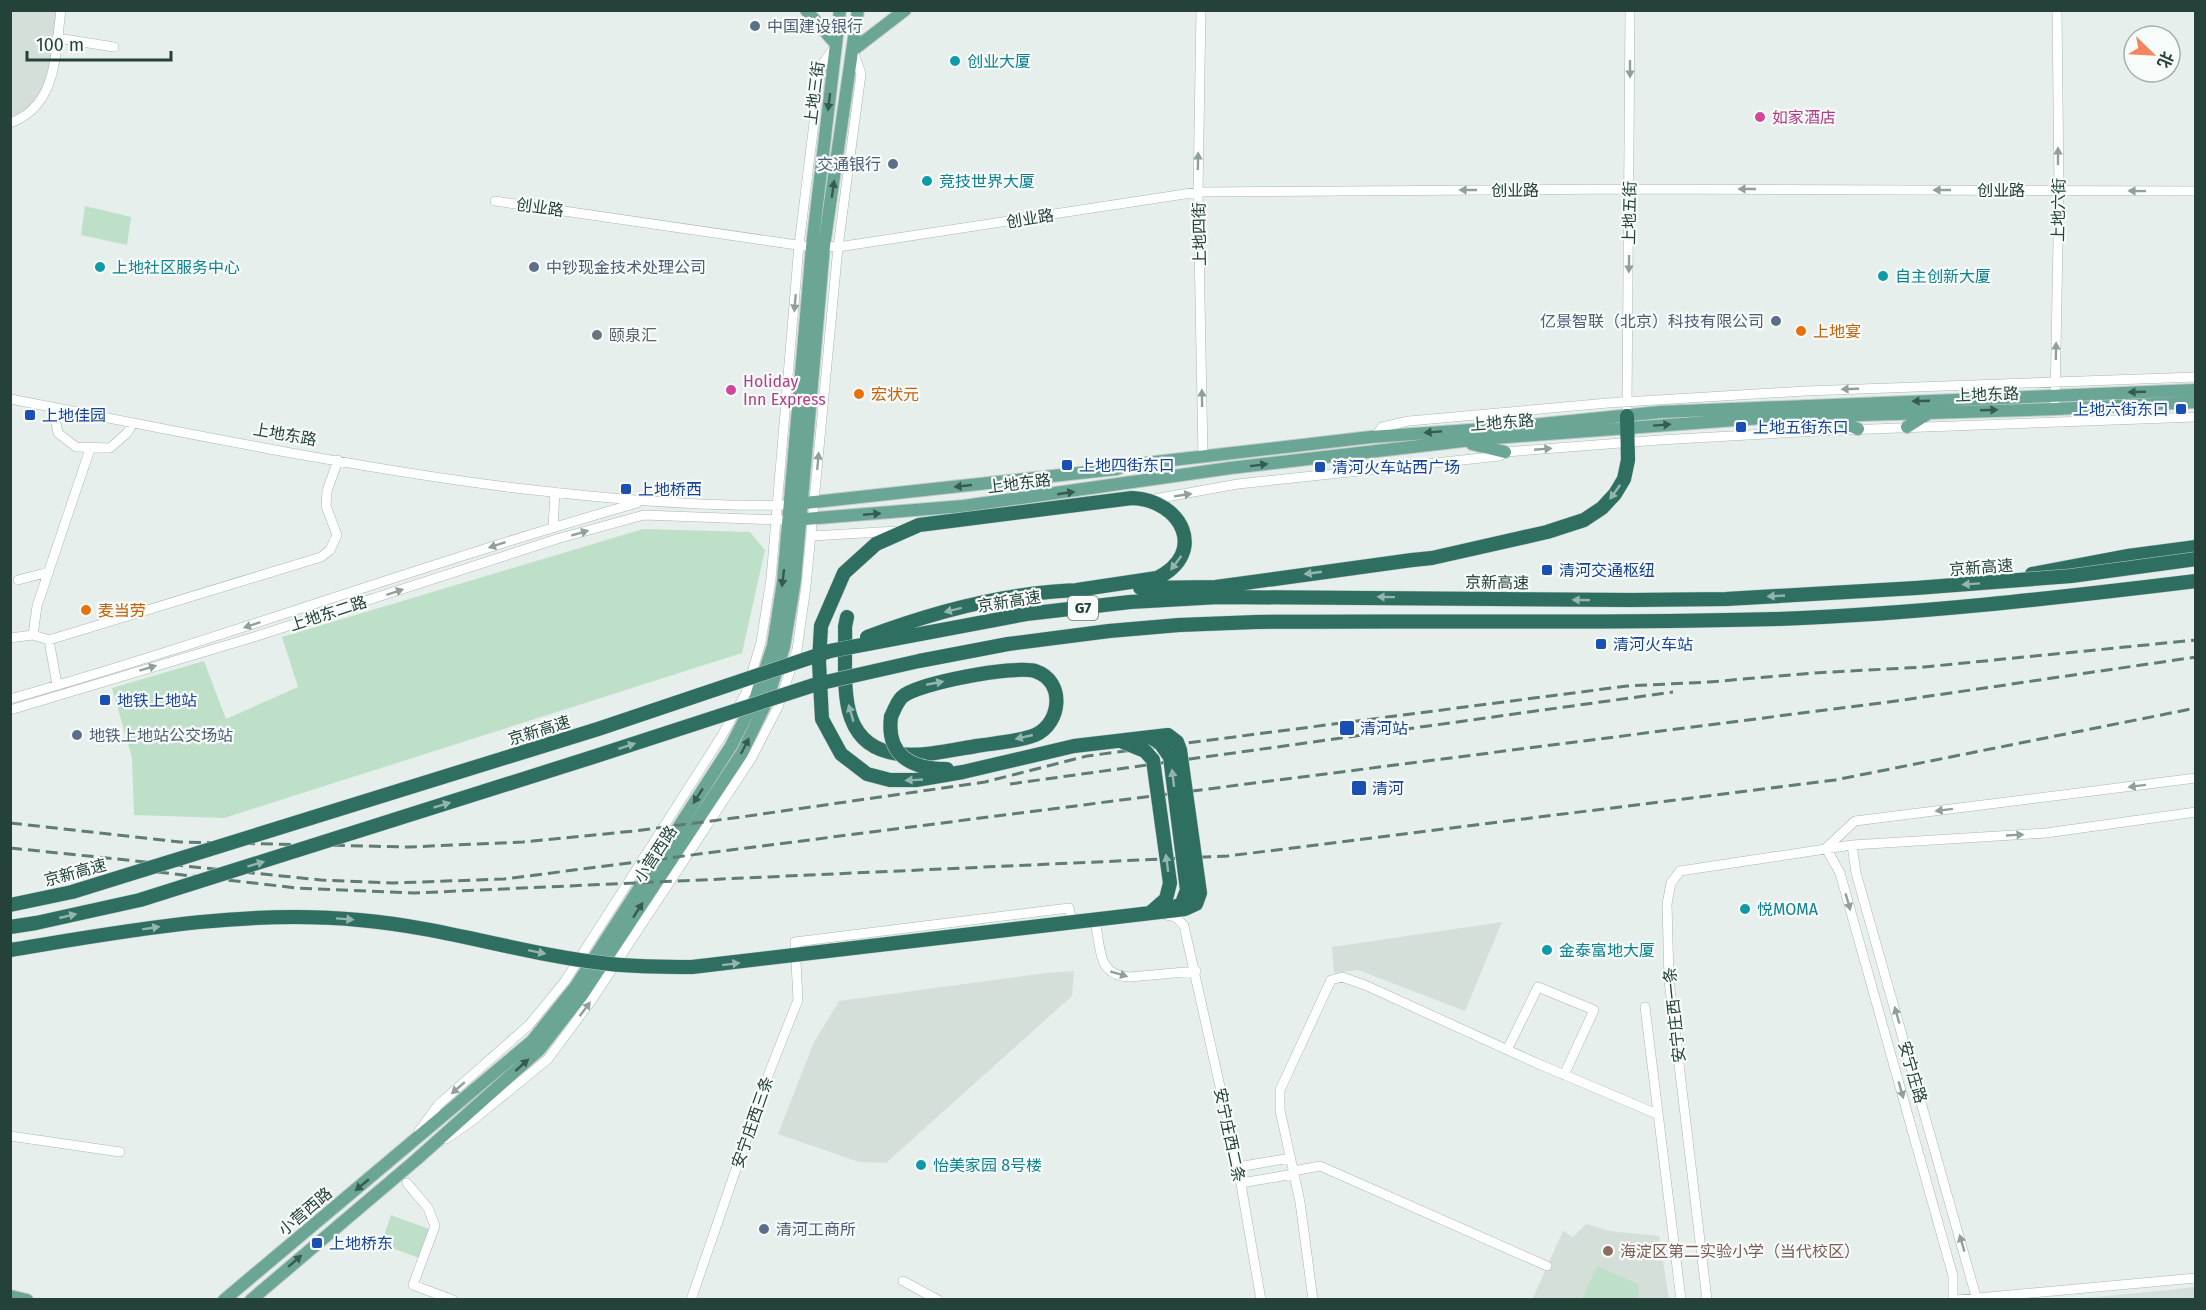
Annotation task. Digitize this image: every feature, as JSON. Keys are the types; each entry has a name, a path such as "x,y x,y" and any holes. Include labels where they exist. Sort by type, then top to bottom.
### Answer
{"highway":[{"path":"1077,590 1216,587 1432,558 1547,532 1584,520 1602,508 1615,494 1624,479 1628,460 1627,422"},
{"path":"10,950 181,923 284,916 339,918 398,924 608,964 659,968 726,964 1185,909 1196,904 1200,893 1180,750 1173,738 1168,735 1074,746 963,772 916,780 890,780 867,774 841,754 822,719 819,662 821,626 844,573 876,544 919,525 1131,498 1148,499 1174,514 1180,522 1184,544 1183,553 1168,573 1157,578 981,603 904,623 830,651"},
{"path":"1994,582 2128,556 2196,547"},
{"name":"京新高速","path":"10,905 72,892 575,736 830,651 1026,614 1130,602 1219,597 1702,599 2071,576 2196,559"},
{"name":"G7","path":"10,927 140,900 817,684 1008,644 1179,625 1677,621 1918,611 2039,600 2196,580"},
{"path":"847,617 845,627 847,698 851,719 865,741 876,748 896,754 916,756 1027,737 1046,729 1052,720 1057,700 1055,690 1044,676 1037,672 1017,669 924,686 902,697 891,717 891,740 907,760 917,766 933,769 997,764"},
{"path":"1121,741 1145,751 1153,760 1170,883 1166,899 1150,913"}],"main road":[{"path":"806,10 836,44"},
{"name":"上地三街","path":"797,504 812,246 840,10"},
{"name":"上地三街","path":"812,246 853,51 858,10"},
{"path":"853,51 905,10"},
{"name":"上地东路","path":"801,520 964,507 1230,468 1627,422 1672,412 2196,390"},
{"name":"上地东路","path":"797,504 1116,469 1128,465 1375,437 1627,422 2055,409 2196,402"},
{"path":"1907,427 1930,412"},
{"path":"1826,416 1858,429"},
{"path":"1462,441 1505,452"},
{"name":"小营西路","path":"251,1299 417,1159 539,1050 582,994 742,753 766,701 784,647 795,580 801,520 797,504"},
{"name":"小营西路","path":"224,1299 532,1041 576,986 731,746 756,697 773,646 783,582 801,520"},
{"path":"10,1296 27,1299"}],"street":[{"path":"10,123 38,107 50,87 61,10"},
{"name":"上地四街","path":"1201,10 1198,192 1203,457"},
{"name":"上地五街","path":"1627,422 1630,10"},
{"name":"上地六街","path":"2055,409 2059,190 2057,10"},
{"path":"57,38 114,47"},
{"name":"上地三街","path":"797,504 838,247 861,74 853,51"},
{"name":"创业路","path":"495,201 812,246 838,247 1198,192 1629,189 2196,191"},
{"name":"上地三街","path":"797,504 812,246"},
{"path":"812,536 871,534 958,526 1187,495 1238,484 1500,456 1505,452 1627,422 1805,391 2196,377"},
{"path":"2077,381 2079,421"},
{"name":"上地东路","path":"10,399 444,479 642,502"},
{"path":"53,407 58,433 76,447 110,448 127,433 133,423"},
{"path":"1627,422 1858,429 2196,417"},
{"path":"33,635 37,606 90,449"},
{"path":"10,638 33,635 49,640 321,557 330,550 337,535 326,506 327,491 338,460"},
{"path":"553,528 555,492"},
{"path":"644,515 642,502 797,504"},
{"name":"上地东二路","path":"10,699 241,629 553,528 642,502"},
{"name":"小营西路","path":"407,1148 438,1105 529,1025 564,981 721,737 746,693 761,642 771,579 776,520 797,504 801,520 812,536 797,650 778,706 751,759 591,1001 548,1059 472,1121 417,1159"},
{"name":"上地东路","path":"644,515 801,520"},
{"name":"上地东二路","path":"10,710 254,636 560,538 644,515"},
{"path":"18,580 49,572"},
{"path":"49,640 57,685"},
{"path":"1826,848 1855,821 2196,778"},
{"name":"安宁庄西一条","path":"1707,1299 1669,980 1667,904 1671,883 1680,870 1852,845 2046,833 2196,812"},
{"name":"安宁庄路","path":"1852,845 1856,873 1977,1298"},
{"name":"安宁庄路","path":"1826,848 1840,873 1953,1276 1954,1299"},
{"name":"安宁庄西三条","path":"691,1299 769,1073 798,1000 795,942 1069,908 1071,917 1096,926"},
{"name":"安宁庄西二条","path":"1096,926 1166,915 1176,917 1184,926 1196,971 1238,1167 1261,1299"},
{"path":"1096,926 1105,967 1111,973 1130,976 1196,971"},
{"path":"1313,1299 1300,1202 1280,1110 1280,1090 1318,1003 1335,977 1342,977 1365,985 1507,1050 1657,1114"},
{"path":"1507,1050 1538,987 1594,1010 1564,1075"},
{"path":"1645,1007 1681,1299"},
{"path":"10,1136 120,1152"},
{"path":"1238,1167 1290,1158"},
{"path":"1241,1183 1320,1166 1547,1266"},
{"path":"407,1184 428,1208 435,1226 413,1285 453,1299"},
{"path":"1954,1299 2196,1278"},
{"path":"903,1281 938,1299"}],"shaded area":[{"path":"10,11 61,11 50,87 10,123"},
{"path":"1502,922 1465,1011 1358,970 1334,973 1332,947"},
{"path":"1074,971 1072,996 886,1163 859,1162 778,1134 814,1042 839,1001"},
{"name":"海淀区第二实验小学（当代校区）","path":"1586,1224 1610,1231 1659,1236 1669,1299 1532,1300 1563,1231 1573,1237"},
{"path":"2195,1287 2195,1299 2074,1299 2159,1291"}],"green space":[{"path":"85,206 131,217 127,245 81,235"},
{"path":"643,529 750,532 765,550 742,653 224,818 134,815 132,758 112,688 204,661 226,719 298,687 282,637"},
{"path":"391,1215 429,1229 419,1258 381,1244"},
{"path":"1597,1266 1638,1284 1637,1299 1582,1299"}],"railway":[{"path":"10,823 180,842 409,847 523,842 634,831 985,782 1087,756 1627,686 1924,667 2196,640"},
{"path":"10,848 321,880 393,883 504,879 1896,701 2196,657"},
{"path":"1010,784 1673,692"},
{"path":"157,872 297,888 414,893 1228,856 1835,780 2196,708"}],"place":[{"name":"中国建设银行","path":"755,26"},
{"name":"创业大厦","path":"955,61"},
{"name":"如家酒店","path":"1760,117"},
{"name":"交通银行","path":"893,164"},
{"name":"竞技世界大厦","path":"927,181"},
{"name":"上地社区服务中心","path":"100,267"},
{"name":"中钞现金技术处理公司","path":"534,267"},
{"name":"自主创新大厦","path":"1883,276"},
{"name":"亿景智联（北京）科技有限公司","path":"1776,321"},
{"name":"上地宴","path":"1801,331"},
{"name":"颐泉汇","path":"597,335"},
{"name":"Holiday Inn Express","path":"731,390"},
{"name":"宏状元","path":"859,394"},
{"name":"上地六街东口","path":"2181,409"},
{"name":"上地佳园","path":"30,415"},
{"name":"上地五街东口","path":"1741,427"},
{"name":"上地四街东口","path":"1067,465"},
{"name":"清河火车站西广场","path":"1320,467"},
{"name":"上地桥西","path":"626,489"},
{"name":"清河交通枢纽","path":"1547,570"},
{"name":"麦当劳","path":"86,610"},
{"name":"清河火车站","path":"1601,644"},
{"name":"地铁上地站","path":"105,700"},
{"name":"清河站","path":"1347,728"},
{"name":"地铁上地站公交场站","path":"77,735"},
{"name":"清河","path":"1359,788"},
{"name":"悦MOMA","path":"1745,909"},
{"name":"金泰富地大厦","path":"1547,950"},
{"name":"怡美家园 8号楼","path":"921,1165"},
{"name":"清河工商所","path":"764,1229"},
{"name":"上地桥东","path":"317,1243"},
{"name":"海淀区第二实验小学（当代校区）","path":"1608,1251"}]}
